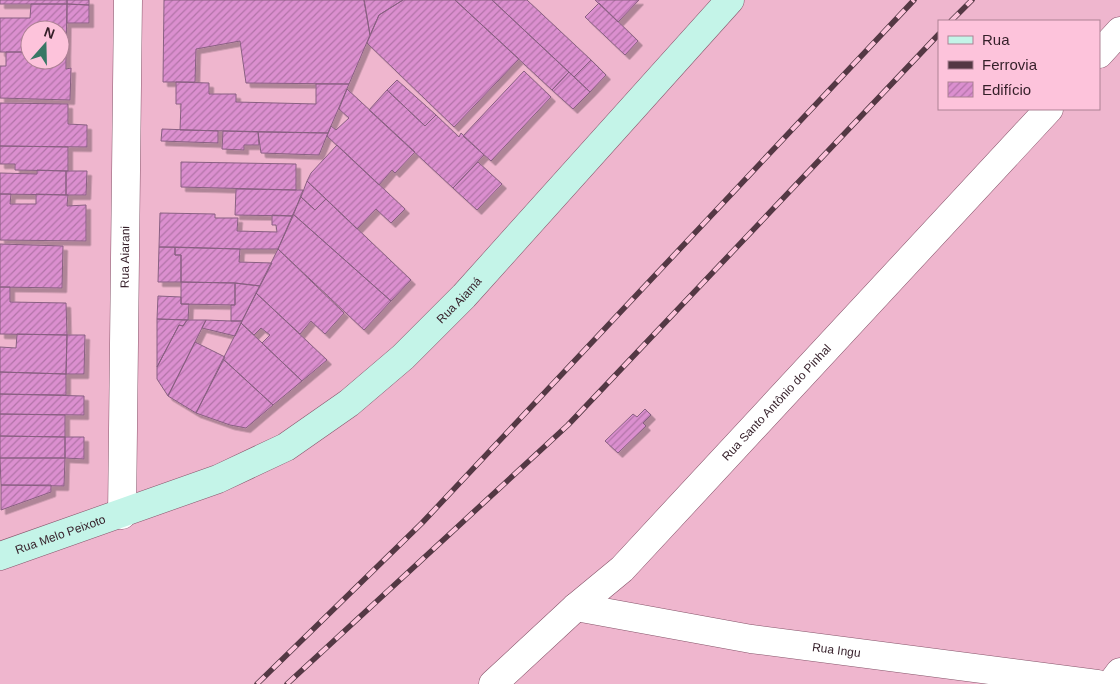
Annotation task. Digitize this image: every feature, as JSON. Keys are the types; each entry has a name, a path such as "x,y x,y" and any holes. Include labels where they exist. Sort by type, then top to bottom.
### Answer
{"main road":[{"name":"Rua Aiamá","path":"122,514 218,479 286,447 349,403 403,357 464,296 730,0"},
{"name":"Rua Melo Peixoto","path":"0,556 122,514"}],"street":[{"name":"Rua Aiarani","path":"122,514 128,0"},
{"path":"1100,53 1120,31"},
{"name":"Rua Santo Antônio do Pinhal","path":"494,684 576,607 622,569 1048,110"},
{"name":"Rua Ingu","path":"576,607 751,638 1097,684"},
{"path":"1110,684 1120,672"}],"building":[{"path":"0,0 67,0 67,4 0,4"},
{"path":"67,0 89,0 89,5 67,4"},
{"path":"164,0 364,0 370,35 349,84 246,83 240,41 196,49 195,82 163,82"},
{"path":"364,0 403,0 379,15 370,35"},
{"path":"403,0 455,0 519,59 454,127 367,43 379,15"},
{"path":"455,0 492,0 569,72 552,90"},
{"path":"492,0 527,0 591,60 574,77"},
{"path":"595,0 639,0 618,22"},
{"path":"599,3 638,41 625,55 585,17"},
{"path":"31,4 67,4 67,20 20,20 20,52 0,52 0,18 30,18"},
{"path":"67,4 89,5 89,23 70,23 70,20 67,20"},
{"path":"6,52 20,52 20,70 70,70 71,68 70,100 0,98 0,66 6,66"},
{"path":"591,60 606,75 590,92 574,77"},
{"path":"524,71 551,97 491,161 463,136"},
{"path":"569,72 590,92 573,109 552,90"},
{"path":"397,80 436,115 425,126 387,90"},
{"path":"176,82 209,83 209,94 236,94 236,102 316,104 316,84 349,84 328,133 180,130 181,104 176,104"},
{"path":"347,89 415,152 395,173 392,170 379,185 327,136 331,126 336,130 349,118 339,109"},
{"path":"387,90 425,126 436,115 459,137 461,133 484,155 453,188 369,110"},
{"path":"0,103 68,104 68,124 87,125 87,147 0,146"},
{"path":"162,129 218,131 218,143 161,141"},
{"path":"223,131 258,132 259,145 244,145 244,150 222,149"},
{"path":"258,132 328,133 319,155 261,153"},
{"path":"337,145 405,209 391,223 376,209 357,229 307,181 311,173"},
{"path":"0,146 68,147 68,171 15,170 15,164 0,164"},
{"path":"181,162 296,164 296,190 181,187"},
{"path":"478,162 502,184 477,210 453,188"},
{"path":"37,170 66,171 66,195 0,194 0,173 37,174"},
{"path":"66,171 87,171 86,195 66,195"},
{"path":"307,181 326,199 315,210 301,197"},
{"path":"236,189 303,190 293,216 235,215"},
{"path":"0,194 11,194 10,204 36,204 36,194 68,195 67,206 86,205 86,241 0,240"},
{"path":"301,197 315,210 326,199 411,280 391,301 293,214"},
{"path":"160,213 215,214 215,218 238,218 237,231 277,232 276,225 272,225 272,215 293,216 278,249 240,249 159,247"},
{"path":"293,214 391,301 364,330 278,249"},
{"path":"0,244 63,246 62,288 0,287"},
{"path":"159,247 175,247 175,255 181,255 181,282 158,282"},
{"path":"175,247 240,249 239,262 272,263 260,286 235,283 181,282 181,255 175,255"},
{"path":"278,249 344,313 325,334 311,321 300,334 256,293"},
{"path":"181,282 235,283 235,305 181,304"},
{"path":"235,283 260,286 242,321 231,321 231,305 235,305"},
{"path":"0,287 10,287 10,302 66,303 67,335 0,334"},
{"path":"256,293 327,360 302,381 262,343 270,335 261,328 254,335 241,323"},
{"path":"158,296 181,297 181,304 189,304 188,320 157,319"},
{"path":"157,319 187,320 183,326 179,325 157,367"},
{"path":"187,320 206,320 168,396 157,379 157,367 179,325 183,326"},
{"path":"206,320 242,321 235,336 202,328"},
{"path":"241,323 302,381 273,405 223,359"},
{"path":"17,334 67,335 66,374 0,372 0,347 16,348"},
{"path":"67,335 85,335 84,374 66,374"},
{"path":"195,342 225,357 196,413 168,396"},
{"path":"223,359 273,405 246,428 230,425 196,413"},
{"path":"0,372 66,374 66,395 0,394"},
{"path":"0,394 84,396 84,415 0,414"},
{"path":"645,409 651,415 643,423 646,426 618,453 605,441 633,414 637,417"},
{"path":"0,414 65,415 65,437 0,436"},
{"path":"0,436 65,437 65,458 0,458"},
{"path":"65,437 84,437 84,459 65,458"},
{"path":"0,458 65,458 64,486 1,485"},
{"path":"1,485 51,485 51,492 1,510"}],"railway":[{"path":"257,684 422,523 914,0"},
{"path":"952,20 972,0"},
{"path":"287,684 568,425 938,35"}]}
